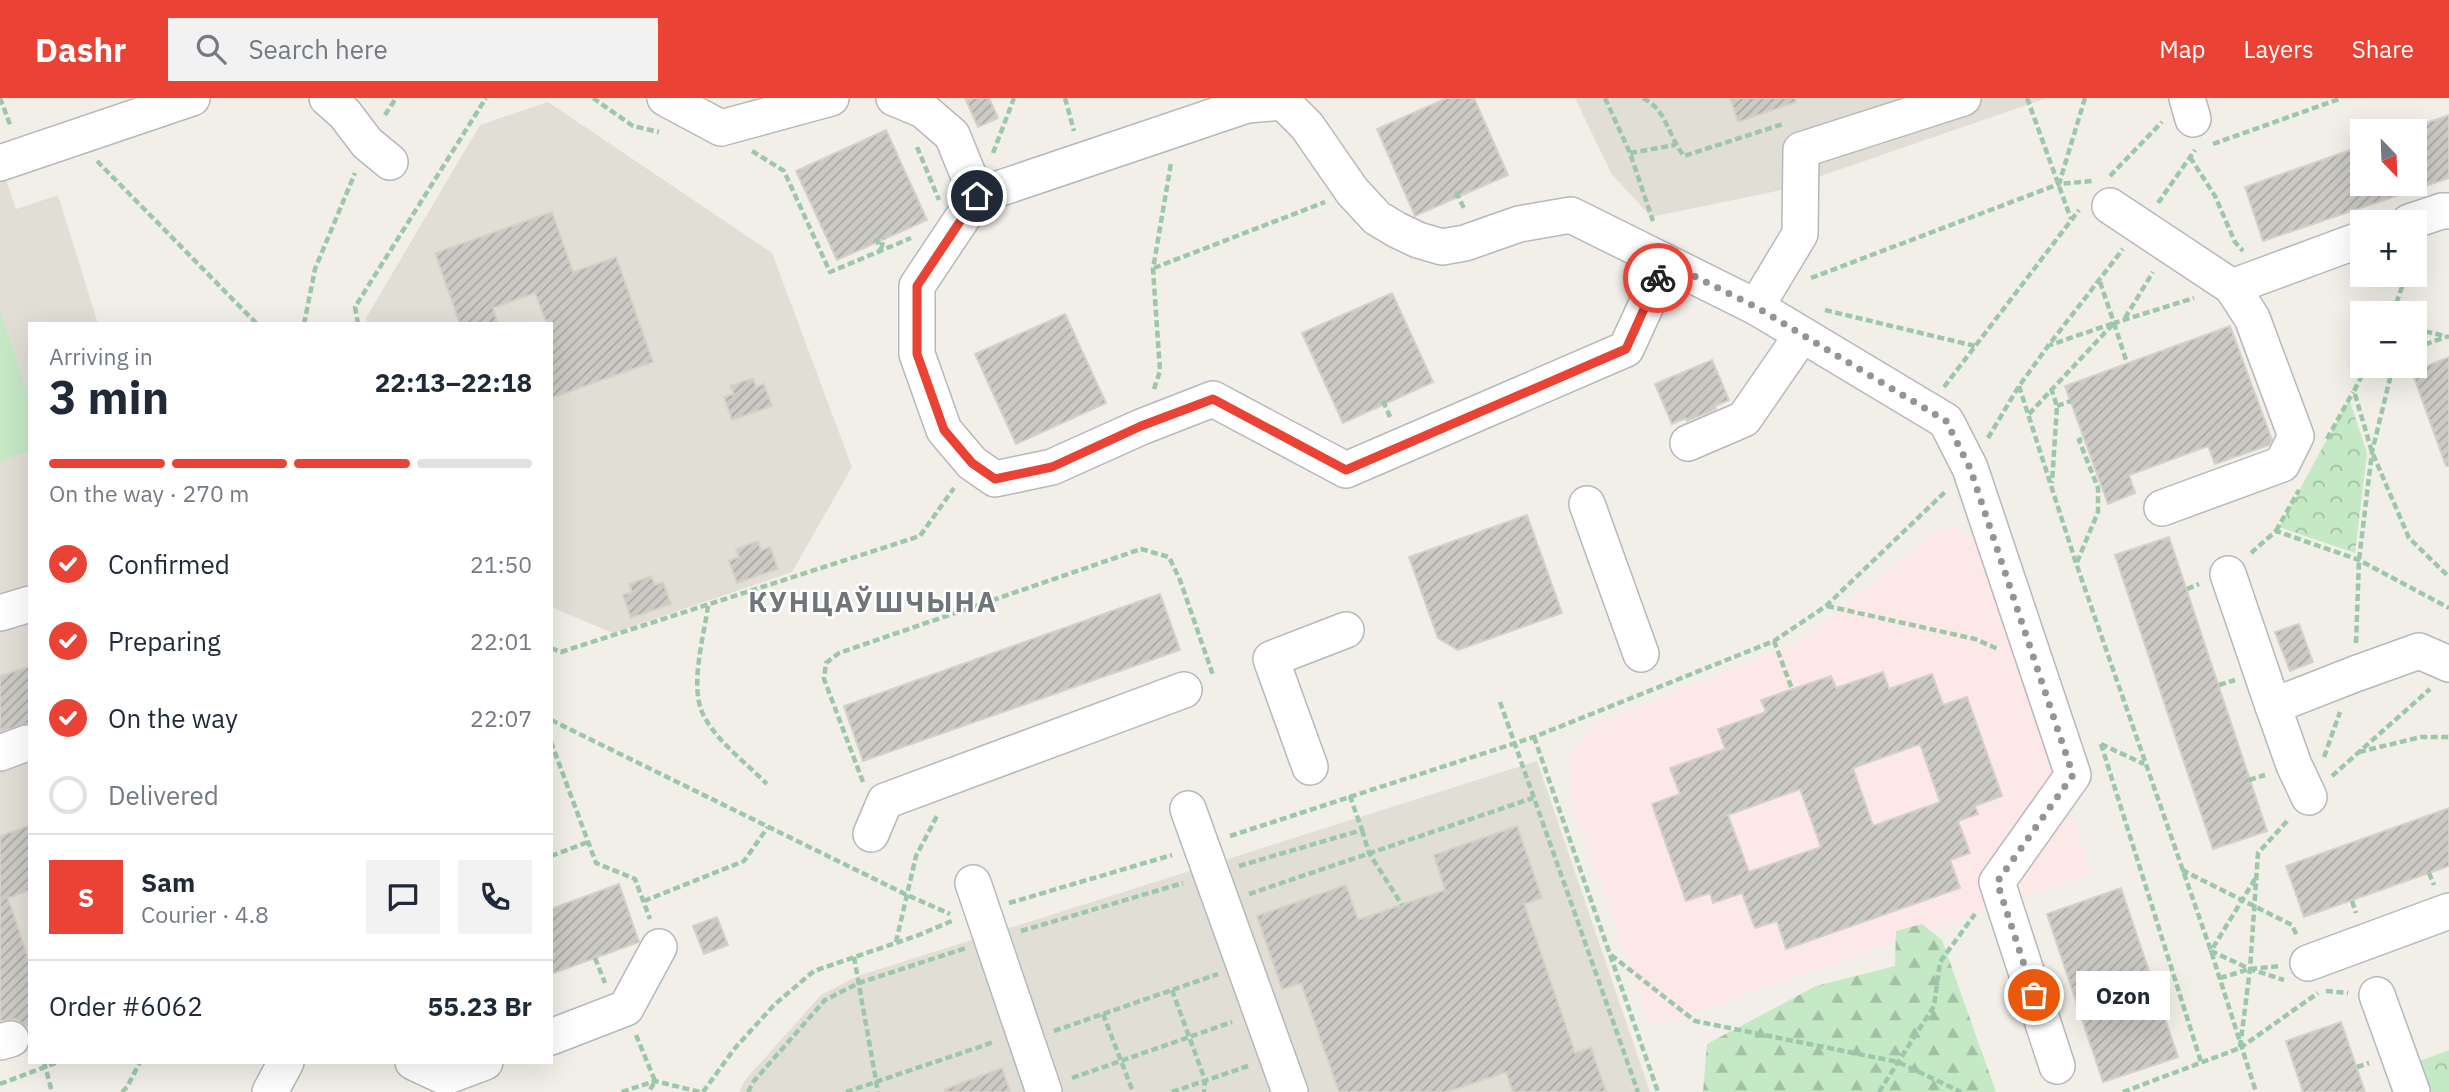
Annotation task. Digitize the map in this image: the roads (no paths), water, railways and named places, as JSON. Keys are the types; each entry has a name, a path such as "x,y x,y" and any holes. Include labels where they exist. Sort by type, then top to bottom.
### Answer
{"lane":[{"path":"0,163 74,138 155,104 192,98"},
{"path":"327,98 379,153"},
{"path":"665,98 721,128 831,98"},
{"path":"894,98 923,110 952,135 977,196"},
{"path":"1760,301 1800,234 1801,150 1963,98"},
{"path":"1666,262 1626,349 1346,470 1213,399 1141,426 1052,467 995,479 972,463 944,430 917,354 917,286 977,196 1247,105 1283,102 1307,126 1352,191 1377,218 1397,230 1442,247 1465,243 1519,224 1571,215 1666,262 1809,322 1927,410 1946,421 1970,468 2036,664 2073,775 1997,882 2057,1066"},
{"path":"2098,194 2140,227 2170,244 2232,287 2252,318 2295,436 2282,464 2162,508"},
{"path":"2427,220 2447,217"},
{"path":"2232,287 2350,243"},
{"path":"1688,443 1744,419 1809,322"},
{"path":"1587,505 1641,654"},
{"path":"2228,573 2294,765 2309,797"},
{"path":"0,613 28,605"},
{"path":"1310,767 1271,659 1346,630"},
{"path":"2273,706 2419,651 2449,664"},
{"path":"871,834 885,801 1184,690"},
{"path":"1188,809 1279,1055 1290,1092"},
{"path":"983,911 1044,1090"},
{"path":"2308,963 2449,911"},
{"path":"553,1036 626,1008 659,947"},
{"path":"2377,995 2412,1092"},
{"path":"270,1092 285,1064"},
{"path":"417,1064 445,1077 480,1064"}],"place":[{"name":"Ozon","path":"2034,995"}],"district":[{"name":"КУНЦАЎШЧЫНА","path":"873,602"}]}
